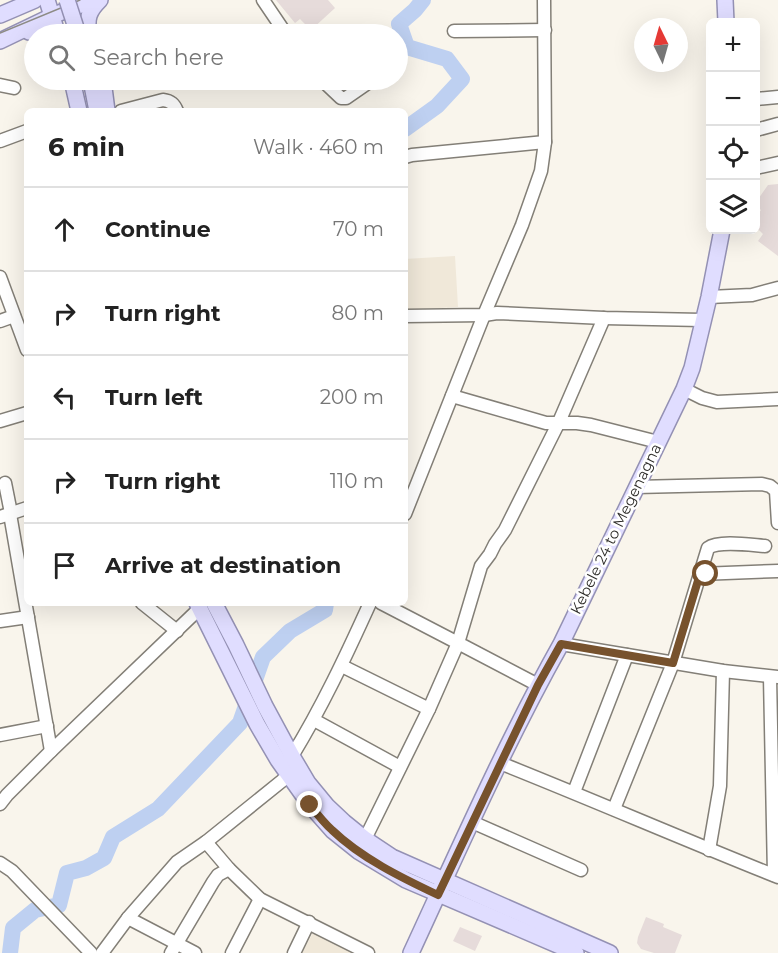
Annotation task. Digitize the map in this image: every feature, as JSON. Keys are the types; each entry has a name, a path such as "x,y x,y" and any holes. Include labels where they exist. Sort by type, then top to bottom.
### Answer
{"main road":[{"path":"2,15 27,0"},
{"path":"2,15 35,0"},
{"path":"47,0 53,24"},
{"path":"58,0 65,24"},
{"path":"67,0 75,24"},
{"path":"725,0 726,18"},
{"path":"36,24 91,3"},
{"path":"87,24 91,3"},
{"path":"3,40 24,30"},
{"path":"3,40 24,33"},
{"path":"74,90 78,108"},
{"path":"84,90 87,108"},
{"path":"93,90 96,108"},
{"path":"104,90 107,108"},
{"name":"Kebele 24 to Megenagna","path":"438,895 500,763 561,644 684,389 692,368 721,234"},
{"path":"204,606 227,663 257,724 288,776 333,831 358,851 406,880 576,953"},
{"path":"205,606 236,645 308,783 344,822 392,857 610,953"},
{"path":"236,681 250,674"},
{"path":"411,953 438,895"}],"street":[{"path":"263,0 279,24"},
{"path":"408,506 522,225 541,171 545,142 544,0"},
{"path":"454,31 545,30"},
{"path":"0,85 14,88"},
{"path":"332,90 341,99 358,90"},
{"path":"760,99 778,98"},
{"path":"132,108 170,100 176,108"},
{"path":"760,129 778,124"},
{"path":"0,141 24,132"},
{"path":"408,156 545,142"},
{"path":"760,167 778,163"},
{"path":"0,277 24,342"},
{"path":"709,297 752,295 778,288"},
{"path":"408,316 498,313 702,320"},
{"path":"0,321 14,316"},
{"path":"365,839 429,709 458,643 481,566 505,531 559,422 604,318"},
{"path":"684,389 717,402 778,399"},
{"path":"452,396 546,423 591,425 658,442"},
{"path":"0,421 24,414"},
{"path":"5,483 7,515 24,598"},
{"path":"636,487 762,484 770,486 776,491 778,523"},
{"path":"7,515 24,509"},
{"path":"614,809 673,663 708,548 719,544 765,546"},
{"path":"700,574 778,571"},
{"path":"26,606 51,751"},
{"path":"145,606 177,631"},
{"path":"2,797 203,606"},
{"path":"292,756 342,666 369,606"},
{"path":"387,606 538,685"},
{"path":"0,621 28,617"},
{"path":"500,763 776,876 774,677 723,671 561,644"},
{"path":"574,792 627,655"},
{"path":"342,666 429,709"},
{"path":"709,850 720,786 723,671"},
{"path":"314,720 400,767"},
{"path":"0,735 47,726"},
{"path":"102,953 128,918 177,862 206,842 288,776"},
{"path":"472,822 581,870"},
{"path":"206,842 260,899 368,953"},
{"path":"0,863 12,871 91,953"},
{"path":"173,948 218,875 229,868"},
{"path":"232,953 260,899"},
{"path":"128,918 173,948 195,953"},
{"path":"294,953 309,922"}],"shaded area":[{"path":"455,256 458,307 408,310 408,259"},
{"path":"314,931 358,953 302,953"}],"building":[{"path":"276,0 328,0 335,8 318,24 305,24 300,19 295,23"},
{"path":"778,184 778,256 758,241 763,234 760,231 760,196 768,185"},
{"path":"646,917 682,935 675,953 654,953 641,949 637,943"},
{"path":"460,927 482,936 475,951 453,941"}],"waterway":[{"path":"399,24 423,0"},
{"path":"408,47 447,59 462,79 437,106 408,127"},
{"path":"10,953 13,928 35,910 59,905 67,873 86,868 104,858 113,837 158,809 240,723 263,657 290,631 325,610 326,606"}],"tram line":[{"path":"0,33 80,0"}],"route":[{"path":"310,805 333,831 358,851 406,880 438,895 538,685 561,644 673,663 700,574 706,574"}]}
